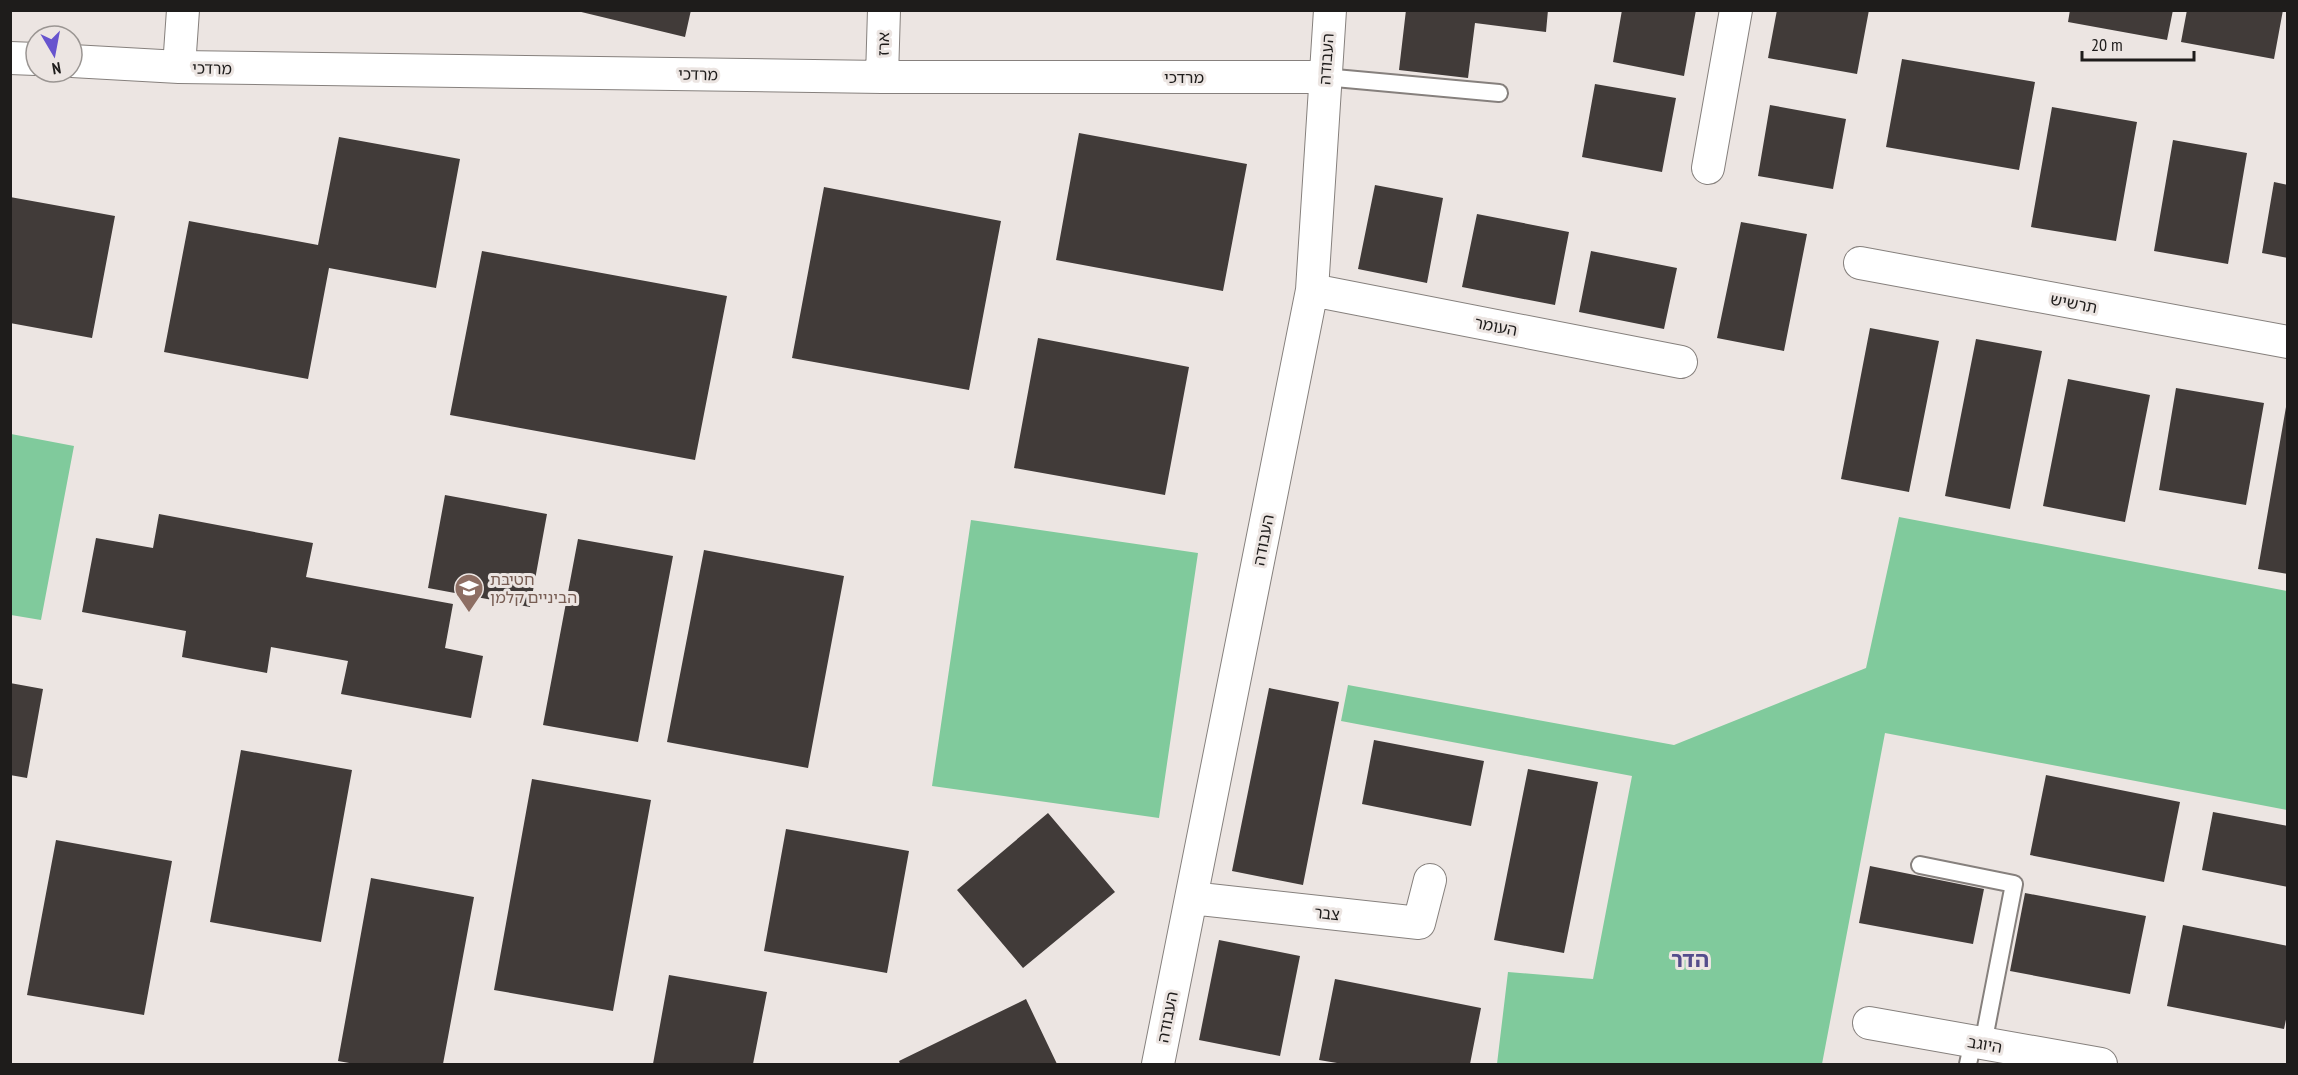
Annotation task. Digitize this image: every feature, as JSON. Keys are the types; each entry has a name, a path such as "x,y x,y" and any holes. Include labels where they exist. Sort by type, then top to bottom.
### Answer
{"street":[{"path":"179,67 183,10"},
{"name":"ארז","path":"882,77 884,10"},
{"name":"העבודה","path":"1158,1065 1312,290 1330,10"},
{"path":"1708,168 1736,10"},
{"name":"מרדכי","path":"84,62 179,67 882,77 1324,77"},
{"name":"תרשיש","path":"1860,263 2288,342"},
{"name":"העומר","path":"1312,290 1681,362"},
{"name":"צבר","path":"1191,898 1419,923 1430,880"},
{"name":"היוגב","path":"1869,1023 1975,1050 2101,1065"}],"lane":[{"path":"1324,77 1499,93"},
{"path":"1920,865 2014,884 1975,1050"}],"green space":[{"path":"11,434 74,446 41,620 11,615"},
{"path":"1899,517 2287,591 2287,810 1885,733 1822,1064 1497,1064 1508,972 1593,979 1632,776 1341,721 1348,685 1674,745 1866,668"},
{"path":"971,520 1198,553 1159,818 932,786"}],"building":[{"path":"573,10 691,10 685,37"},
{"path":"1406,10 1548,10 1546,32 1475,23 1468,78 1399,70"},
{"path":"1622,10 1696,10 1684,76 1613,62"},
{"path":"1777,10 1869,10 1857,74 1768,58"},
{"path":"2070,10 2173,10 2167,40 2068,22"},
{"path":"2187,10 2283,10 2274,59 2181,42"},
{"path":"1902,59 2035,82 2019,170 1886,147"},
{"path":"1595,84 1676,98 1662,172 1582,157"},
{"path":"1770,105 1846,119 1833,189 1758,176"},
{"path":"2052,107 2137,122 2116,241 2031,227"},
{"path":"1079,133 1247,164 1223,291 1056,260"},
{"path":"339,137 460,159 436,288 329,268 308,379 164,352 189,221 318,245"},
{"path":"2173,140 2247,153 2228,264 2154,251"},
{"path":"2274,182 2288,185 2288,258 2262,253"},
{"path":"1375,185 1443,198 1427,283 1358,269"},
{"path":"824,187 1001,221 969,390 792,358"},
{"path":"10,197 115,216 92,338 10,323"},
{"path":"1477,214 1569,232 1555,305 1462,287"},
{"path":"1741,222 1807,234 1784,351 1717,338"},
{"path":"482,251 727,296 695,460 450,415"},
{"path":"1591,251 1677,268 1664,329 1579,312"},
{"path":"1870,328 1939,341 1909,492 1841,479"},
{"path":"1038,338 1189,367 1165,495 1014,468"},
{"path":"1976,339 2042,351 2010,509 1945,496"},
{"path":"2068,379 2150,395 2125,522 2043,506"},
{"path":"2176,388 2264,403 2246,505 2159,490"},
{"path":"2286,407 2288,407 2288,574 2258,569"},
{"path":"445,495 547,514 530,607 428,588"},
{"path":"159,514 313,543 306,577 453,604 445,648 483,656 471,718 341,694 348,661 271,647 267,673 182,657 186,631 82,612 96,538 153,548"},
{"path":"578,539 673,556 638,742 543,725"},
{"path":"704,550 844,576 808,768 667,742"},
{"path":"10,683 43,689 27,778 10,775"},
{"path":"1269,688 1339,702 1303,885 1232,871"},
{"path":"1374,740 1484,761 1471,826 1362,804"},
{"path":"241,750 352,770 321,942 210,922"},
{"path":"1528,769 1598,782 1564,953 1494,940"},
{"path":"2046,775 2180,802 2164,882 2030,855"},
{"path":"532,779 651,800 613,1011 494,990"},
{"path":"2213,812 2288,826 2288,887 2202,870"},
{"path":"1048,813 1115,892 1023,968 957,890"},
{"path":"786,829 909,851 887,973 764,951"},
{"path":"56,840 172,861 144,1015 27,995"},
{"path":"1870,866 1984,889 1973,944 1859,923"},
{"path":"371,878 474,897 443,1064 355,1064 338,1061"},
{"path":"2025,893 2146,916 2130,994 2010,971"},
{"path":"2183,925 2288,946 2288,1010 2284,1029 2167,1006"},
{"path":"1219,940 1300,956 1280,1056 1199,1040"},
{"path":"669,975 767,992 753,1064 653,1064"},
{"path":"1335,979 1481,1008 1470,1064 1343,1064 1319,1060"},
{"path":"1026,999 1057,1064 900,1064 899,1061"}],"place":[{"name":"חטיבת הביניים קלמן","path":"469,614"}],"district":[{"name":"הדר","path":"1690,959"}]}
